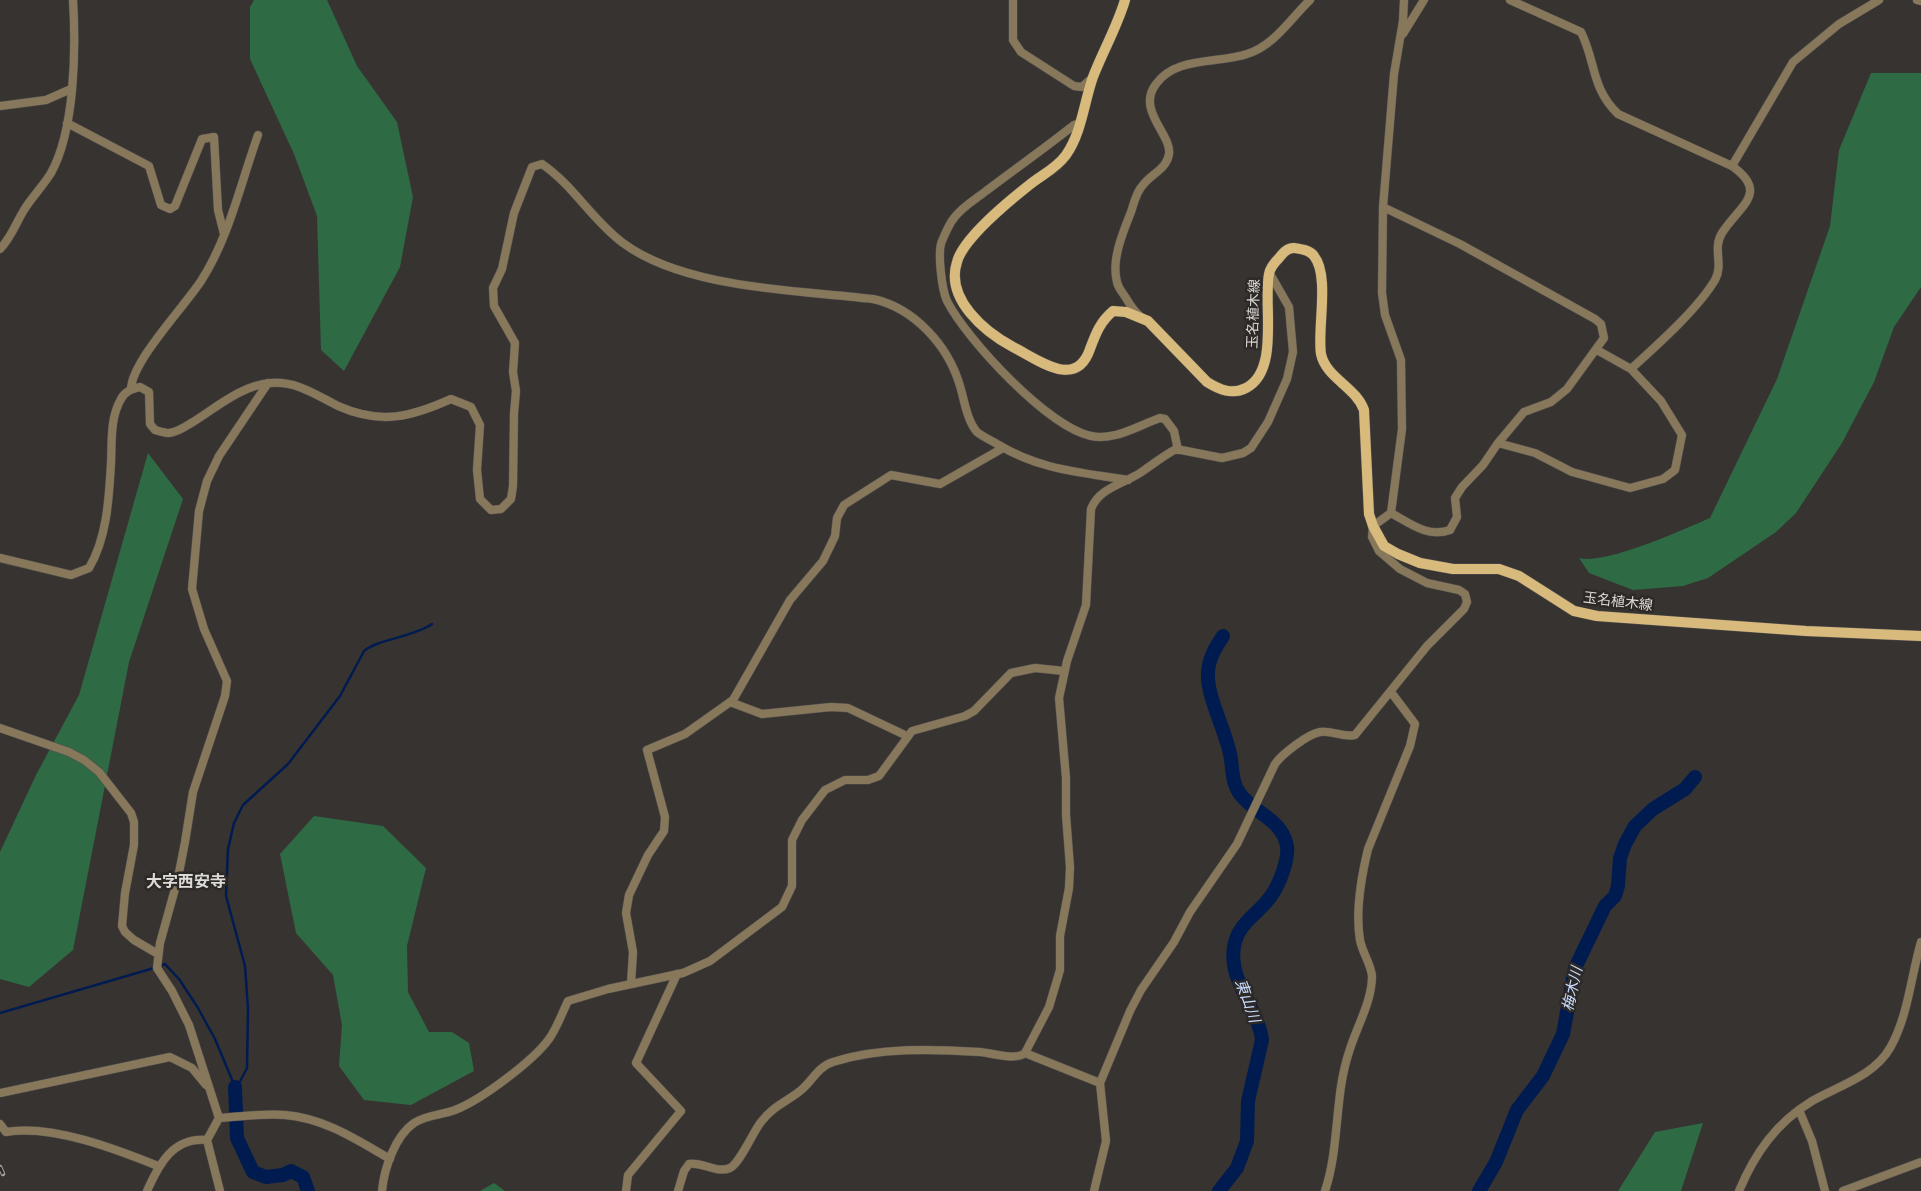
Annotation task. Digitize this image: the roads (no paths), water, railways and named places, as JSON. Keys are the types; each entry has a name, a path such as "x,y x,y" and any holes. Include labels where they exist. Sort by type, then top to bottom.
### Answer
{"main road":[{"name":"玉名植木線","path":"1125,0 1116,28 1094,76 1080,123 1066,154 1054,168 1002,207 970,241 957,262 955,280 961,297 978,324 996,338 1038,360 1063,370 1074,371 1082,366 1098,326 1113,311 1126,312 1148,321 1208,382 1219,389 1232,392 1252,384 1262,371 1266,356 1269,272 1284,252 1290,248 1305,249 1315,256 1321,278 1321,354 1327,368 1361,400 1364,410 1369,514 1384,546 1420,563 1453,569 1498,569 1518,576 1574,610 1597,616 1806,631 1921,636"}],"street":[{"path":"0,249 7,242 24,209 50,174 60,153 67,123 71,89 73,0"},
{"path":"1013,0 1013,40 1021,52 1074,86 1082,87 1094,76"},
{"path":"1148,321 1135,312 1116,280 1117,254 1135,199 1142,185 1167,164 1170,152 1150,104 1150,95 1155,84 1167,73 1185,65 1248,54 1282,31 1310,0"},
{"path":"1094,1191 1106,1141 1100,1083 1141,990 1174,942 1204,889 1237,844 1280,757 1320,732 1349,737 1355,735 1392,692 1427,646 1464,609 1468,602 1465,594 1459,590 1427,583 1412,577 1380,550 1372,538 1373,526 1392,512 1402,429 1401,360 1385,315 1382,293 1383,208 1393,83 1401,37 1404,0"},
{"path":"1401,37 1424,0"},
{"path":"1510,0 1581,32 1586,39 1597,85 1607,103 1618,114 1732,166 1745,175 1751,184 1750,198 1722,233 1716,248 1720,264 1716,279 1671,332 1631,369"},
{"path":"1732,166 1793,62 1839,24 1879,0"},
{"path":"1917,0 1921,2"},
{"path":"0,106 46,100 71,89"},
{"path":"67,123 149,166 161,205 170,209 175,206 202,140 214,137 218,210 224,234"},
{"path":"1080,123 1074,125 1002,179 954,218 941,243 940,251 947,300 991,360 1045,410 1064,424 1089,436 1104,438 1160,418 1165,419 1174,431 1178,450"},
{"path":"131,389 131,379 140,363 203,278 238,199 258,135"},
{"path":"0,558 71,575 89,568 98,554 103,531 111,466 113,422 122,397 131,389 140,387 148,392 150,424 154,430 168,433 181,429 244,390 268,383 300,386 363,415 393,418 421,413 451,399 471,407 480,425 477,470 480,499 491,510 501,509 511,499 513,486 516,391 513,372 515,343 494,306 493,288 502,268 514,213 532,167 542,164 557,174 599,222 622,242 650,260 704,278 873,299 886,302 906,311 920,323 946,357 958,377 972,424 978,432 1004,448 1044,466 1128,480"},
{"path":"1383,208 1460,244 1595,319 1601,324 1604,338 1567,389 1551,402 1524,412 1498,443 1484,465 1462,487 1455,498 1457,517 1450,530 1438,534 1417,527 1392,512"},
{"path":"678,1191 684,1171 689,1164 718,1169 730,1168 737,1162 749,1138 772,1108 801,1091 819,1069 829,1063 849,1057 890,1052 967,1051 1017,1056 1025,1053 1049,1007 1058,981 1060,936 1069,888 1066,778 1059,698 1064,671 1086,605 1091,509 1100,496 1178,450 1222,458 1243,454 1251,448 1268,422 1287,379 1293,352 1289,307 1269,272"},
{"path":"1498,443 1536,453 1572,472 1630,488 1663,479 1675,470 1682,435 1661,401 1631,369 1597,350"},
{"path":"220,1191 207,1140 219,1118 189,1025 172,991 157,968 158,954 178,878 192,792 225,696 227,681 204,629 192,589 199,511 206,481 219,456 268,383"},
{"path":"632,984 632,952 626,913 629,895 648,855 664,831 665,817 655,787 647,750 685,734 733,700 790,600 823,561 835,536 837,518 844,504 891,476 940,484 1004,448"},
{"path":"382,1191 390,1159 402,1135 414,1124 456,1110 499,1083 539,1051 551,1037 568,1001 677,974 710,961 782,906 792,886 792,840 825,790 844,780 868,780 879,776 912,731 926,725 965,716 974,711 1011,673 1035,668 1064,671"},
{"path":"1325,1191 1334,1148 1343,1074 1370,990 1372,974 1362,947 1358,928 1364,864 1368,849 1410,746 1415,724 1392,692"},
{"path":"730,702 762,714 831,707 848,708 907,736"},
{"path":"0,728 69,752 84,760 104,778 131,812 134,822 134,845 125,893 122,926 125,932 134,940 158,954"},
{"path":"1740,1191 1756,1155 1777,1127 1812,1102 1858,1078 1879,1061 1890,1049 1901,1019 1921,942"},
{"path":"626,1191 628,1175 681,1111 636,1063 677,974"},
{"path":"1025,1053 1100,1083"},
{"path":"0,1093 170,1057 192,1068 209,1088"},
{"path":"1799,1110 1812,1142 1825,1191"},
{"path":"219,1118 285,1115 310,1119 338,1130 390,1159"},
{"path":"0,1124 6,1132 20,1130 94,1142 158,1166"},
{"path":"147,1191 158,1166 166,1154 188,1141 207,1140"},
{"path":"1843,1191 1921,1162"}],"waterway":[{"path":"160,966 165,964 179,979 198,1008 215,1039 235,1087 237,1087 247,1068 248,1009 245,966 226,896 228,849 234,823 243,805 288,764 340,696 364,651 378,644 416,632 432,624"},
{"name":"東山川","path":"1219,1191 1237,1168 1247,1141 1248,1101 1262,1040 1255,1017 1235,971 1234,947 1236,938 1244,925 1266,903 1274,891 1283,872 1287,852 1287,846 1280,829 1246,801 1235,785 1228,744 1208,683 1208,669 1211,659 1223,636"},
{"name":"梅木川","path":"1479,1191 1496,1162 1517,1110 1543,1076 1563,1034 1575,968 1605,906 1615,896 1618,886 1620,858 1625,844 1635,826 1653,809 1685,789 1695,777"},
{"path":"0,1013 154,968"},
{"path":"235,1087 237,1138 253,1172 266,1177 283,1175 291,1171 303,1177 308,1191"}],"railway":[{"path":"0,1167 3,1174"}],"district":[{"name":"大字西安寺","path":"186,882"}]}
